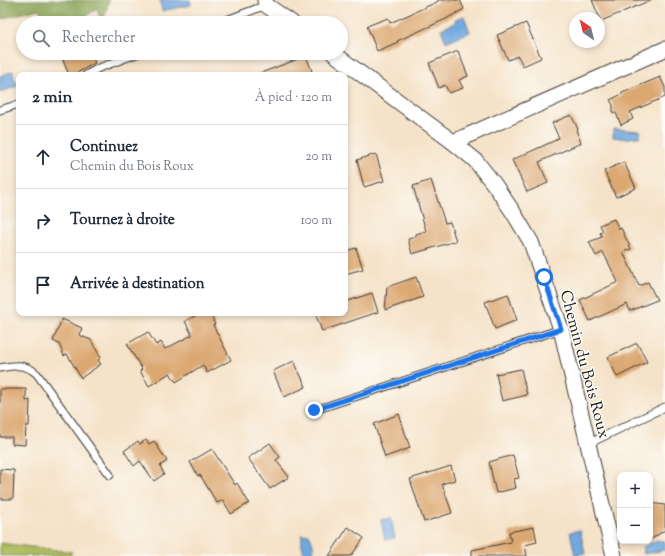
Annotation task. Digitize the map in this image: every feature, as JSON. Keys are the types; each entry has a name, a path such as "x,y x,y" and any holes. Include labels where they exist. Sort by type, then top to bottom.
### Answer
{"street":[{"path":"266,3 283,16"},
{"path":"453,142 665,49"},
{"name":"Chemin du Bois Roux","path":"343,60 475,160 494,184 532,242 561,329 614,556"}],"lane":[{"path":"235,16 266,3"},
{"path":"92,72 120,60"},
{"path":"0,110 16,105"},
{"path":"314,410 561,329"},
{"path":"0,368 13,366 24,367 30,368 37,374 110,475"},
{"path":"588,444 665,407"}],"green space":[{"path":"0,0 109,0 105,16 100,16 97,9 86,16 43,16 39,9 0,19"},
{"path":"0,543 72,552 70,556 0,556"}],"water":[{"path":"160,0 190,0 191,5 162,11"},
{"path":"464,16 470,32 446,42 441,29 455,23 455,20"},
{"path":"13,71 16,87 0,92 0,76"},
{"path":"614,129 641,131 639,137 632,137 628,139 613,137"},
{"path":"391,518 395,538 385,540 381,520"},
{"path":"580,530 585,553 575,555 570,532"},
{"path":"309,534 313,544 313,555 306,556 302,546 302,535"},
{"path":"657,540 665,542 665,550 644,554 643,547 653,544 653,542"}],"building":[{"path":"438,0 460,0 464,9 377,51 367,26 388,18 390,23 437,2"},
{"path":"592,0 651,0 605,19 605,12 597,12"},
{"path":"526,23 541,58 523,66 518,56 508,60 497,35"},
{"path":"458,51 468,76 459,80 463,88 449,93 445,85 439,88 429,63"},
{"path":"63,60 94,60 95,63 78,72 68,72"},
{"path":"295,60 308,60 312,71 310,72 263,72"},
{"path":"660,77 665,87 665,97 630,112 633,119 621,125 616,113 613,113 613,105 610,100 622,93"},
{"path":"571,115 578,129 576,130 581,143 539,162 548,183 527,192 512,160 559,138 552,123"},
{"path":"376,154 384,181 364,187 357,160"},
{"path":"624,162 636,188 616,197 604,171"},
{"path":"431,180 445,223 450,222 456,241 412,254 408,239 416,237 416,234 426,231 413,186"},
{"path":"614,219 619,229 621,228 631,249 623,252 639,286 648,282 657,300 630,311 627,304 590,321 580,300 618,282 603,252 596,256 589,242 602,237 600,233 603,231 600,225"},
{"path":"356,248 363,269 348,273 348,250"},
{"path":"416,277 423,297 385,310 387,287"},
{"path":"372,293 378,312 322,331 316,316 348,316 348,301"},
{"path":"508,294 517,320 495,329 485,302"},
{"path":"195,316 211,316 215,324 213,325 231,360 207,373 203,365 176,382 170,373 149,386 140,371 142,369 127,344 148,332 156,345 161,342 165,349 192,335 185,321"},
{"path":"62,319 82,328 79,335 91,340 101,358 98,360 101,364 81,378 67,354 64,356 59,344 53,341"},
{"path":"637,343 647,362 617,377 608,357"},
{"path":"294,361 306,387 284,397 273,371"},
{"path":"521,369 527,395 502,401 496,374"},
{"path":"0,389 26,389 26,401 30,400 29,426 26,426 25,445 12,444 12,437 0,437"},
{"path":"399,414 410,448 385,457 374,424"},
{"path":"146,440 149,444 154,441 167,461 160,466 164,474 154,481 140,461 134,466 124,451 138,441 140,444"},
{"path":"270,443 280,457 276,460 289,477 270,489 248,458"},
{"path":"212,449 235,485 237,483 249,503 231,514 223,500 217,503 200,475 198,476 190,462"},
{"path":"513,455 519,478 514,479 516,488 496,493 489,462"},
{"path":"451,466 455,480 442,484 452,513 424,522 410,479"},
{"path":"0,469 14,470 13,499 0,499"},
{"path":"653,503 665,505 665,530 653,538"},
{"path":"348,527 364,538 351,556 329,556"},
{"path":"534,527 537,542 525,545 527,556 472,556 472,550 511,542 509,532"}],"route":[{"path":"314,410 561,329 544,277"}]}
